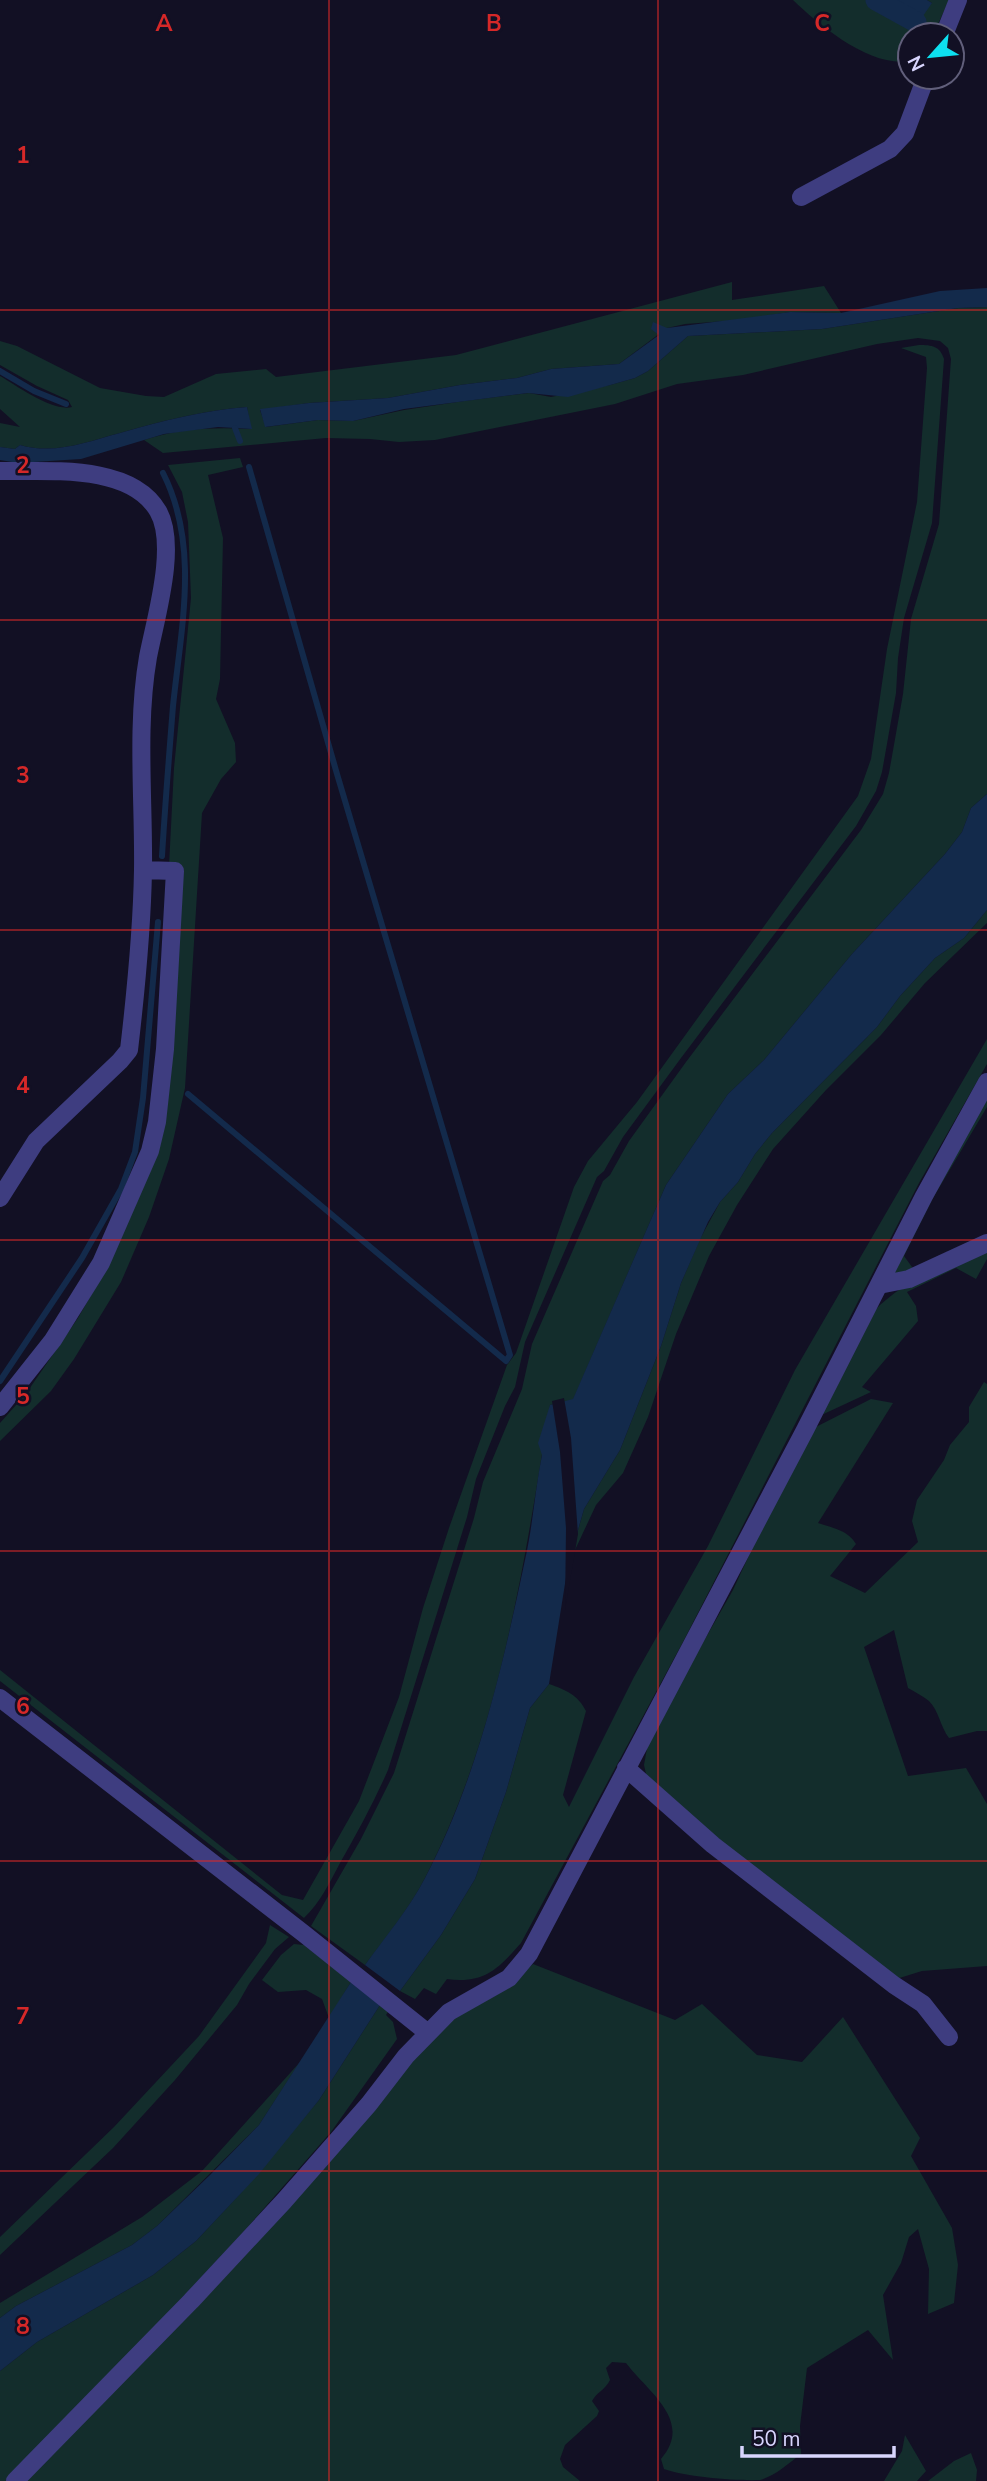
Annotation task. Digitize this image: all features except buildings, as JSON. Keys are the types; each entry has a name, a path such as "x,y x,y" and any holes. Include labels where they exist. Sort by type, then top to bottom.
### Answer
{"street":[{"path":"950,21 958,0"},
{"path":"801,197 890,149 905,133 921,91"},
{"path":"0,471 97,475 135,488 159,512 165,537 165,567 148,660 144,705 140,957 129,1050 36,1141 0,1198"},
{"path":"0,1407 53,1340 101,1263 150,1151 157,1122 165,1048 175,871 143,870"},
{"path":"15,2481 275,2211 428,2033 449,2012 509,1979 529,1954 805,1430 924,1196 987,1082"},
{"path":"878,1285 909,1279 987,1243"},
{"path":"0,1698 428,2033"},
{"path":"626,1768 713,1845 923,2004 949,2037"}],"green space":[{"path":"793,0 870,0 893,12 932,3 927,0 949,0 939,21 896,21 896,61 863,52 817,21"},
{"path":"732,282 732,300 824,286 841,313 790,312 740,320 685,324 667,328 619,364 551,369 517,378 388,398 309,403 260,410 266,427 318,420 353,421 404,410 529,393 551,397 635,378 648,371 688,336 822,329 958,308 987,307 987,794 971,808 962,832 945,854 852,954 764,1060 728,1094 666,1185 573,1400 550,1405 506,1647 473,1765 425,1878 405,1912 365,1965 311,1926 361,1839 394,1773 483,1482 522,1389 532,1344 603,1181 610,1175 629,1141 686,1062 861,830 883,794 903,694 911,619 939,524 951,359 948,348 940,341 918,338 877,344 743,375 677,384 615,404 435,440 399,442 326,438 163,453 144,440 197,429 251,429 247,407 183,417 58,448 20,445 15,449 0,447 0,423 20,427 0,409 0,376 45,402 64,408 72,407 68,400 0,365 0,341 17,346 100,388 164,397 216,374 266,369 276,377 456,355"},
{"path":"919,345 935,347 944,359 932,523 904,618 896,693 876,791 856,826 681,1058 623,1137 604,1171 597,1177 525,1342 515,1387 476,1479 467,1517 388,1770 328,1885 304,1918 0,1681 0,1670 282,1895 303,1900 359,1801 399,1697 423,1608 449,1528 507,1365 516,1353 574,1187 588,1161 637,1102 858,796 871,759 887,649 917,502 926,357 901,348"},
{"path":"240,458 243,467 208,475 223,538 220,679 216,699 235,743 236,762 221,779 202,813 185,1088 169,1159 149,1217 121,1282 51,1391 0,1441 0,1423 25,1395 78,1318 102,1276 154,1160 174,768 191,598 188,522 182,492 168,465"},
{"path":"987,910 987,923 925,983 881,1035 826,1090 773,1149 737,1205 709,1256 676,1334 648,1417 623,1473 596,1505 568,1565 584,1509 620,1450 661,1346 681,1283 720,1202 738,1182 772,1133 877,1027 900,996 935,958 964,938"},
{"path":"987,1039 987,1064 919,1183 684,1640 521,1943 497,1967 481,1977 447,1979 436,1994 424,1988 415,1999 400,1991 441,1935 475,1879 506,1792 530,1708 549,1684 571,1694 586,1711 563,1795 569,1807 634,1677 708,1546 795,1370"},
{"path":"987,1093 987,1107 933,1198 904,1256 915,1271 897,1277 892,1273"},
{"path":"987,1245 987,1259 976,1279 956,1268 907,1292 916,1306 918,1321 862,1387 871,1392 815,1418 874,1311 913,1281"},
{"path":"984,1382 987,1384 987,1731 949,1738 929,1701 908,1688 894,1630 864,1647 908,1776 966,1768 987,1804 987,1966 922,1971 893,1980 772,1884 647,1778 644,1765 649,1737 733,1590 806,1432 871,1399 893,1403 818,1523 834,1528 853,1539 856,1544 830,1576 865,1593 918,1542 912,1521 917,1500 944,1460 950,1445 969,1422 969,1407"},
{"path":"270,1925 289,1937 275,1949 237,2005 175,2080 113,2148 0,2255 0,2237 114,2127 199,2036 266,1943"},
{"path":"294,1944 304,1945 351,1982 329,2018 322,1999 306,1990 278,1992 262,1980 281,1955"},
{"path":"533,1964 675,2020 702,2004 757,2055 802,2062 843,2017 920,2138 911,2156 952,2228 958,2265 954,2303 928,2314 929,2269 918,2229 909,2237 901,2263 883,2295 893,2360 868,2330 807,2368 800,2426 801,2454 760,2480 712,2478 664,2469 661,2459 670,2445 673,2432 670,2420 655,2396 626,2363 612,2362 606,2368 610,2380 592,2401 599,2411 597,2416 565,2445 560,2459 563,2467 580,2481 22,2481 437,2028 511,1984"},
{"path":"380,2005 389,2010 386,2015 393,2022 397,2039 331,2132 246,2229 71,2417 6,2481 0,2481 0,2371 37,2342 153,2275 196,2241 319,2100"},
{"path":"300,2062 259,2125 157,2226 132,2245 16,2306 0,2318 0,2303 142,2217 202,2171"},
{"path":"905,2435 926,2471 917,2481 884,2481 902,2451"},
{"path":"971,2453 977,2470 976,2481 928,2481 954,2461"}],"water":[{"path":"870,0 927,0 932,3 923,16 908,8 903,15 893,12"},
{"path":"987,288 987,307 958,308 822,329 688,336 648,371 635,378 568,397 528,393 404,409 353,421 318,420 265,427 260,409 388,398 517,378 551,369 619,364 659,335 651,329 653,322 667,328 790,312 841,313 940,291"},
{"path":"247,407 252,429 218,427 164,434 81,459 18,463 0,460 0,447 15,449 20,445 58,448 183,417"},
{"path":"987,794 987,910 964,938 935,958 900,996 877,1027 772,1133 708,1222 681,1283 661,1346 620,1450 584,1509 568,1565 549,1684 530,1708 506,1792 475,1879 441,1935 400,1991 365,1965 425,1878 459,1802 473,1763 497,1682 525,1560 542,1455 538,1443 550,1405 573,1399 666,1185 728,1094 764,1060 852,954 945,854 962,832 971,808"},
{"path":"351,1982 380,2005 319,2100 259,2174 196,2241 153,2275 37,2342 0,2371 0,2318 16,2306 132,2245 157,2226 259,2125"}],"pier":[{"path":"564,1398 571,1438 578,1534 565,1610 566,1528 560,1452 552,1401"}],"waterway":[{"path":"876,0 914,21"},
{"path":"0,371 34,391 66,404"},
{"path":"235,428 240,441"},
{"path":"188,1094 506,1361 510,1355 337,774 249,467"},
{"path":"162,856 185,588 181,529 163,473"},
{"path":"0,1381 82,1258 121,1189 135,1152 143,1098 158,922"}]}
